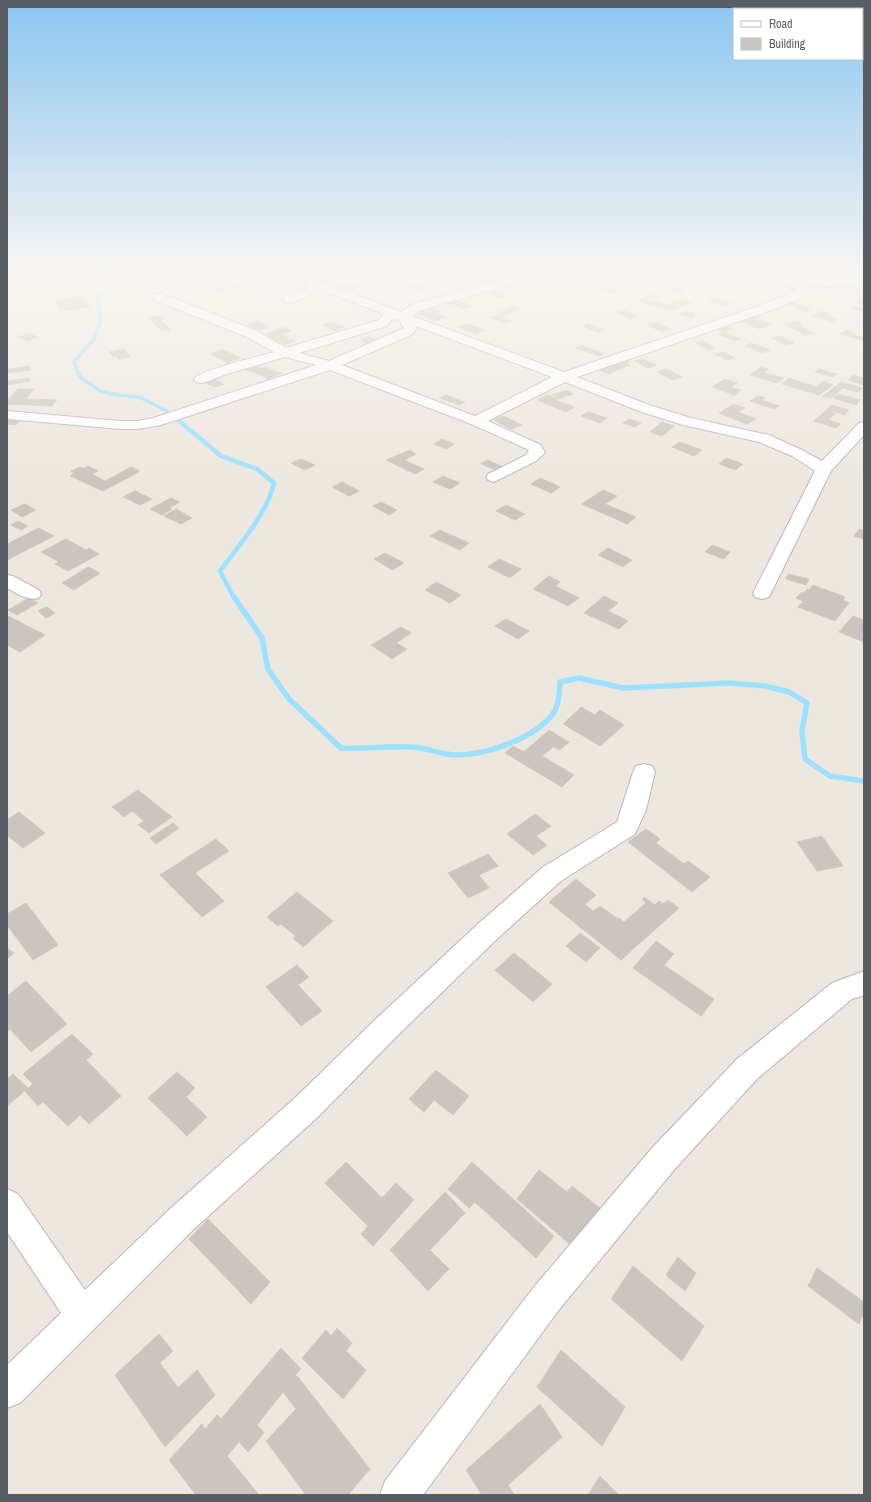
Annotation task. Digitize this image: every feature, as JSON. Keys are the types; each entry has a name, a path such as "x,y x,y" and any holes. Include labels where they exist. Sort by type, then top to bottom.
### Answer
{"street":[{"path":"268,343 286,353 330,365 476,420 536,448 537,453 531,458 494,477"},
{"path":"201,379 219,372 319,343"},
{"path":"7,415 121,425 138,425 180,414 330,365 379,343"},
{"path":"473,343 564,376 644,408 688,422 764,438 824,469"},
{"path":"476,420 564,376 661,343"},
{"path":"762,593 824,469 864,426"},
{"path":"7,580 32,594"},
{"path":"7,1390 183,1218 306,1107 387,1027 488,931 552,874 627,828 644,772"},
{"path":"399,1495 546,1299 662,1159 747,1069 842,991 864,984"},
{"path":"7,1205 83,1317"}],"building":[{"path":"696,343 707,343 715,348 708,350"},
{"path":"751,343 770,350 763,353 745,346"},
{"path":"781,343 794,343 785,345"},
{"path":"581,346 604,353 600,356 576,348"},
{"path":"124,349 130,357 119,359 117,356 113,356 109,352"},
{"path":"222,349 240,358 228,363 210,354"},
{"path":"723,352 735,358 727,360 715,354"},
{"path":"642,359 656,365 648,368 634,361"},
{"path":"623,360 629,362 626,364 630,365 608,374 599,369"},
{"path":"253,365 261,368 252,372 244,369"},
{"path":"30,366 31,370 7,373 7,369"},
{"path":"264,367 281,373 269,379 253,372"},
{"path":"761,367 769,369 764,373 784,378 777,383 750,375"},
{"path":"666,369 682,377 673,380 657,372"},
{"path":"819,369 837,374 833,377 815,372"},
{"path":"854,375 864,378 862,379 864,380 864,385 848,380"},
{"path":"29,378 30,381 7,385 7,381"},
{"path":"206,378 211,380 214,379 224,384 215,387 200,381"},
{"path":"789,378 816,387 823,381 833,385 819,395 782,384"},
{"path":"725,379 737,383 731,387 741,390 734,395 712,387"},
{"path":"841,382 863,388 858,392 843,388 831,398 823,396"},
{"path":"18,389 34,389 26,399 57,400 52,406 7,404 7,401"},
{"path":"567,390 573,394 558,399 552,395"},
{"path":"838,394 860,400 856,405 833,398"},
{"path":"446,395 465,402 459,405 440,398"},
{"path":"547,395 557,399 555,400 575,407 566,412 537,400"},
{"path":"758,396 765,398 761,400 779,406 774,409 750,401"},
{"path":"734,404 745,408 738,412 756,419 747,424 719,413"},
{"path":"832,405 849,410 844,415 837,412 828,420 841,424 836,428 814,421"},
{"path":"588,412 607,418 600,423 581,416"},
{"path":"503,416 522,425 511,429 494,420"},
{"path":"7,418 22,419 16,425 7,424"},
{"path":"629,419 641,423 635,427 623,423"},
{"path":"662,422 674,426 662,436 650,432"},
{"path":"442,439 454,444 446,449 434,444"},
{"path":"680,442 702,450 694,456 672,447"},
{"path":"410,450 416,454 404,460 424,469 415,474 386,460"},
{"path":"726,458 743,464 736,470 719,464"},
{"path":"301,459 315,465 305,470 291,463"},
{"path":"487,460 504,467 498,471 481,464"},
{"path":"88,466 98,471 92,474 105,481 120,473 130,477 103,491 70,476 74,473 71,471 80,467 84,468"},
{"path":"131,467 140,471 130,477 120,473"},
{"path":"443,476 460,483 450,489 433,482"},
{"path":"540,478 560,487 551,493 531,484"},
{"path":"342,482 359,491 349,496 332,487"},
{"path":"603,490 617,496 605,504 636,517 627,524 582,504"},
{"path":"135,491 152,499 140,505 123,497"},
{"path":"171,498 180,502 169,508 172,509 162,515 150,509"},
{"path":"381,502 397,510 389,515 373,506"},
{"path":"25,504 36,510 22,517 11,510"},
{"path":"506,505 525,514 515,520 496,511"},
{"path":"176,509 192,518 181,524 164,516"},
{"path":"18,521 28,526 21,530 11,525"},
{"path":"39,528 54,536 7,560 7,544"},
{"path":"859,529 864,531 864,539 854,536"},
{"path":"440,530 469,543 460,550 430,536"},
{"path":"66,539 86,550 89,548 99,554 68,571 55,564 59,562 41,552"},
{"path":"712,545 730,552 724,559 705,552"},
{"path":"608,548 632,560 623,567 598,555"},
{"path":"385,553 404,563 393,570 374,559"},
{"path":"499,559 521,569 510,578 488,567"},
{"path":"88,567 100,573 74,590 62,583"},
{"path":"788,574 809,579 806,585 786,579"},
{"path":"549,576 560,582 555,586 579,598 568,606 533,589"},
{"path":"436,582 461,595 450,603 425,590"},
{"path":"813,585 845,597 843,600 849,603 835,621 798,607 803,601 796,598 802,592 804,593 807,589 809,590"},
{"path":"604,596 618,603 608,611 628,621 619,629 584,613"},
{"path":"29,598 38,603 17,615 8,610"},
{"path":"47,607 55,613 46,618 38,611"},
{"path":"8,616 45,635 20,652 7,645"},
{"path":"853,616 864,620 864,642 839,632"},
{"path":"506,619 529,631 518,639 495,626"},
{"path":"401,627 411,633 396,643 407,649 392,659 371,645"},
{"path":"581,707 595,715 600,710 624,725 600,746 563,724"},
{"path":"549,730 569,742 560,750 553,747 542,756 574,775 562,787 505,753 513,746 524,752"},
{"path":"138,790 172,817 149,833 138,825 144,821 132,811 124,817 112,807"},
{"path":"19,812 45,833 23,848 7,835 7,820"},
{"path":"535,814 551,826 536,836 547,845 533,855 507,834"},
{"path":"173,823 179,828 156,844 150,838"},
{"path":"646,829 660,839 656,843 684,864 688,861 710,877 692,892 628,842"},
{"path":"822,836 843,866 817,871 797,842"},
{"path":"216,839 229,851 195,873 224,901 202,917 160,875"},
{"path":"488,854 498,866 479,875 489,888 468,898 448,873"},
{"path":"576,879 596,895 585,904 593,911 600,906 624,922 646,903 642,899 644,897 655,905 659,901 663,904 668,900 679,908 621,960 549,902"},
{"path":"297,892 333,921 303,947 293,938 296,936 281,924 278,926 267,917"},
{"path":"26,903 58,945 33,960 7,925 7,914"},
{"path":"580,933 600,948 586,962 566,946"},
{"path":"656,941 674,954 664,965 714,999 701,1016 633,968"},
{"path":"7,948 14,953 7,959"},
{"path":"514,953 552,984 533,1002 495,970"},
{"path":"297,965 309,977 298,985 322,1011 301,1026 266,987"},
{"path":"26,981 67,1024 31,1052 10,1029 7,1031 7,996"},
{"path":"72,1034 93,1054 86,1060 121,1096 89,1124 80,1115 68,1126 43,1102 38,1106 25,1091 33,1084 23,1074"},
{"path":"436,1070 469,1096 453,1115 434,1100 424,1112 409,1099"},
{"path":"177,1072 195,1088 186,1097 207,1117 187,1136 148,1098"},
{"path":"13,1074 28,1088 7,1106 7,1079"},
{"path":"346,1162 382,1198 396,1183 414,1200 373,1246 361,1234 368,1226 325,1183"},
{"path":"472,1162 554,1236 536,1258 475,1202 469,1208 448,1189"},
{"path":"539,1170 567,1192 572,1186 600,1208 572,1246 517,1199"},
{"path":"445,1192 465,1213 430,1250 449,1269 428,1291 390,1250"},
{"path":"208,1219 270,1282 251,1304 189,1239"},
{"path":"678,1257 696,1273 685,1291 666,1275"},
{"path":"633,1266 704,1326 682,1361 611,1299"},
{"path":"817,1268 864,1302 864,1313 859,1324 808,1286"},
{"path":"337,1328 352,1343 346,1351 366,1370 343,1399 302,1358 326,1330 331,1336"},
{"path":"159,1334 173,1351 160,1363 178,1388 197,1370 215,1395 165,1447 115,1375"},
{"path":"281,1348 301,1369 295,1376 298,1377 370,1469 348,1495 306,1495 266,1441 296,1409 283,1392 257,1425 264,1433 248,1452 239,1442 227,1456 259,1495 196,1495 169,1460 202,1424 205,1429 217,1415 221,1419"},
{"path":"561,1350 625,1407 602,1446 537,1387"},
{"path":"540,1404 562,1437 508,1485 514,1494 482,1495 466,1470"},
{"path":"600,1476 619,1495 588,1495"}],"waterway":[{"path":"91,343 74,362 80,377 100,391 116,395 139,397 174,416"},
{"path":"172,415 221,456 257,469 274,483 259,518 220,571 234,598"},
{"path":"234,597 262,638 268,669 289,699 341,748 417,747 445,754 456,755 482,752 496,748 536,730 554,712 559,697 560,682 579,678 623,688 728,683 766,686 789,692 807,703 802,731 805,759 830,776 864,781"}]}
